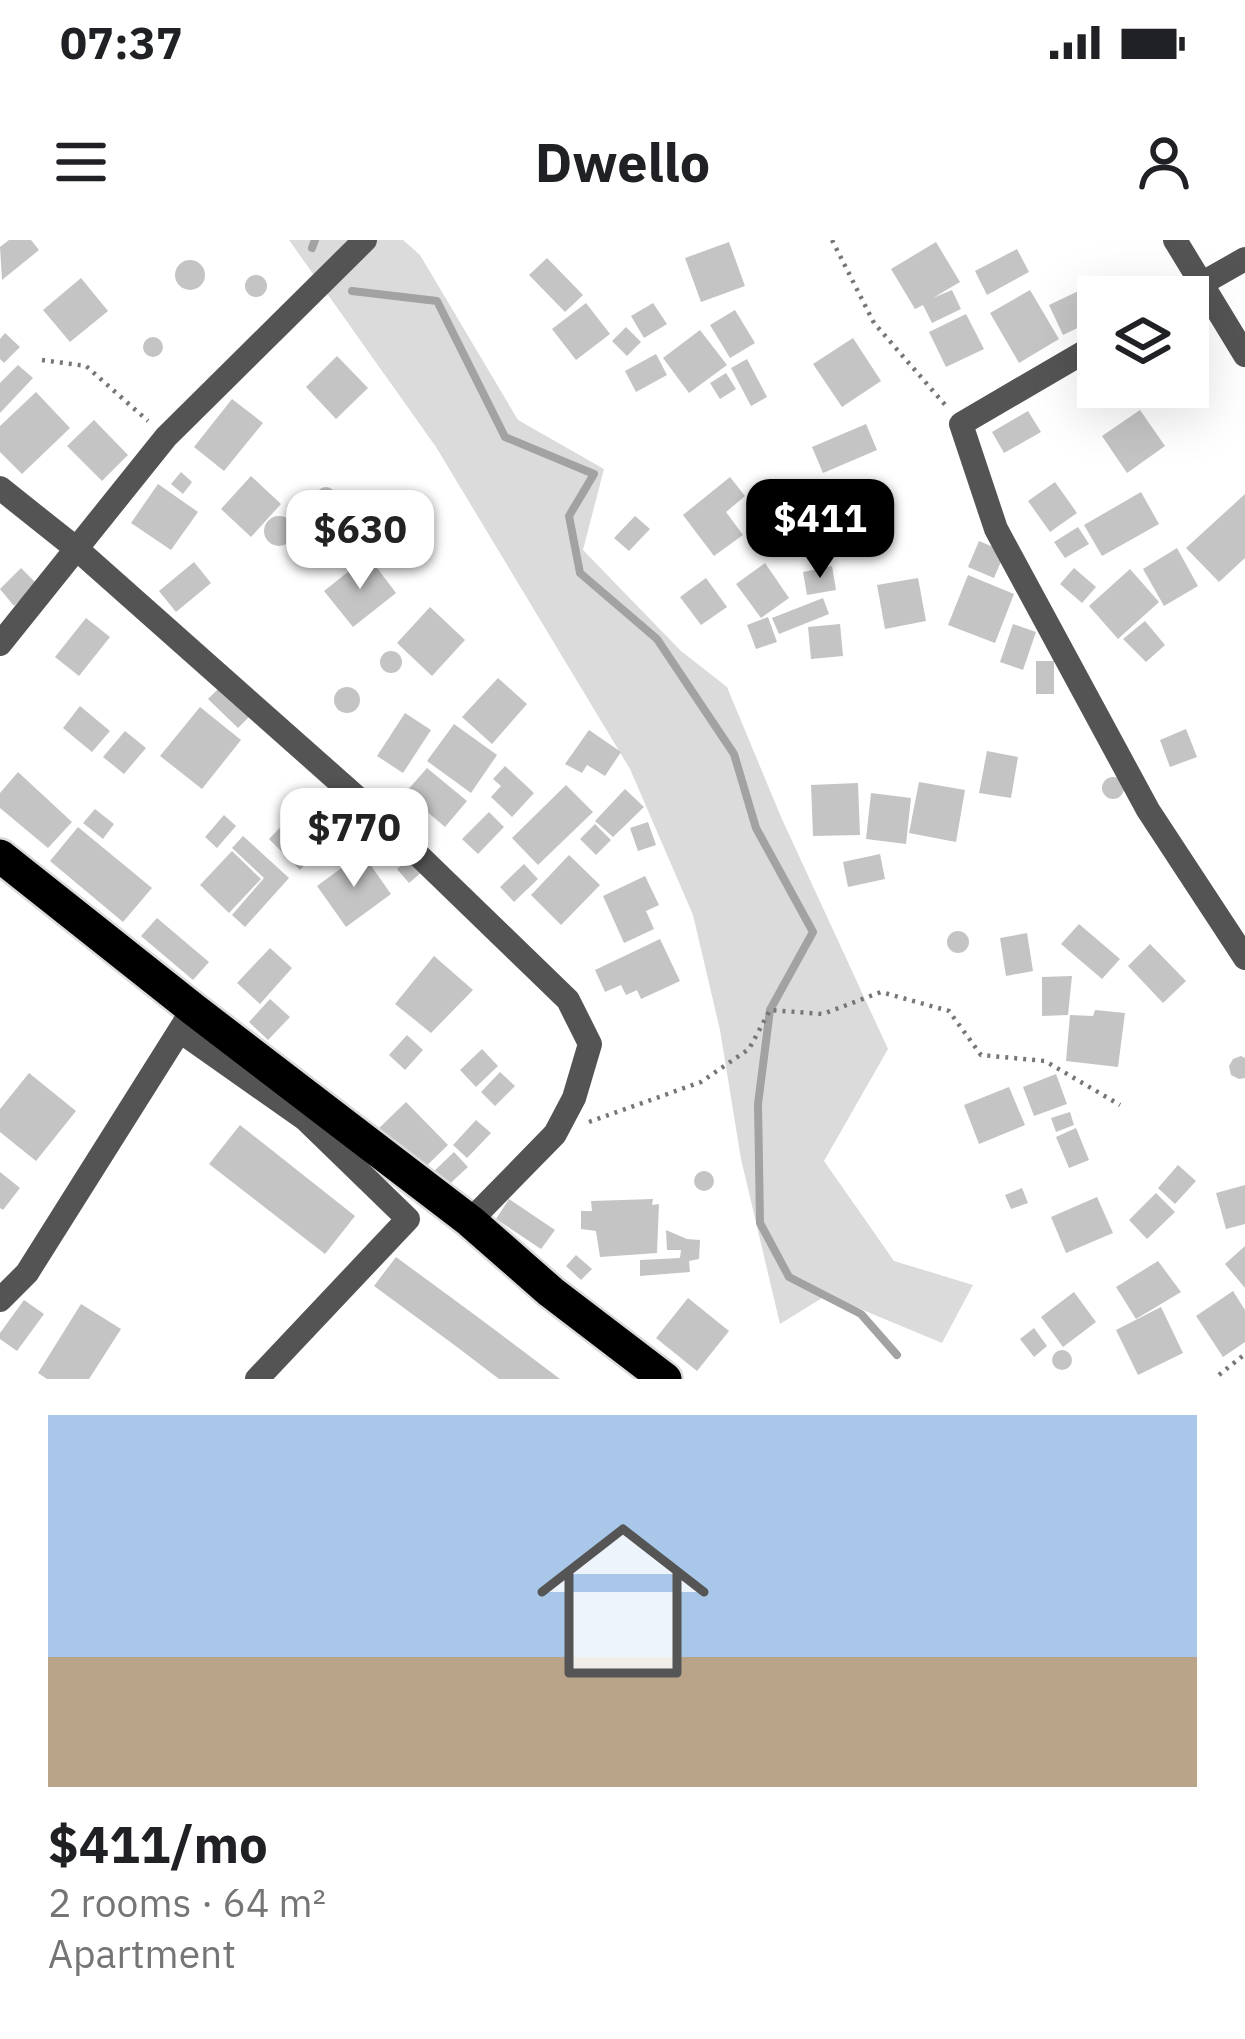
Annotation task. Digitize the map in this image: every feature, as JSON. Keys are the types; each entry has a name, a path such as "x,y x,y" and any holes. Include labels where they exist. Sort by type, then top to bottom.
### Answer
{"highway":[{"path":"0,856 186,1020 470,1221 551,1292 665,1379"}],"street":[{"path":"0,644 166,437 365,240"},
{"path":"1175,240 1199,276"},
{"path":"1209,279 1245,259"},
{"path":"1209,292 1245,355"},
{"path":"1077,356 961,424 995,529 1148,810 1245,958"},
{"path":"0,488 78,550 380,818 568,1000 590,1044 574,1099 555,1134 470,1221"},
{"path":"0,1300 27,1274 186,1020 305,1120 408,1219 256,1379"}],"path":[{"path":"832,240 874,323 961,424"},
{"path":"42,360 86,366 166,437"},
{"path":"555,1134 701,1082 749,1049 770,1010 823,1014 881,992 949,1012 981,1055 1046,1061 1120,1105"},
{"path":"1219,1375 1245,1354"}],"shaded area":[{"path":"289,240 403,240 420,255 518,420 604,469 583,550 681,651 727,687 888,1049 824,1161 894,1261 973,1285 942,1343 827,1295 780,1324 741,1159 720,1030 693,915 630,769 436,447"}],"building":[{"path":"9,240 31,240 39,250 2,280 0,247"},
{"path":"729,242 745,286 701,302 685,258"},
{"path":"936,242 960,282 933,298 952,290 961,309 932,323 923,305 915,309 891,269"},
{"path":"1017,249 1029,272 987,295 975,271"},
{"path":"547,258 583,295 565,312 529,275"},
{"path":"190,260 205,275 190,290 175,275"},
{"path":"256,275 267,286 256,297 245,286"},
{"path":"81,278 108,311 70,342 43,310"},
{"path":"1030,290 1059,339 1019,363 990,313"},
{"path":"1077,292 1077,328 1063,335 1049,305"},
{"path":"586,303 610,334 576,360 552,329"},
{"path":"653,303 667,324 644,338 631,316"},
{"path":"735,310 755,343 730,358 710,325"},
{"path":"966,314 984,349 946,367 929,332"},
{"path":"626,327 641,342 627,356 612,341"},
{"path":"700,330 727,365 689,393 663,358"},
{"path":"5,333 20,347 4,363 0,339"},
{"path":"153,337 163,347 153,357 143,347"},
{"path":"853,338 881,381 842,407 813,364"},
{"path":"656,354 667,375 636,392 625,371"},
{"path":"337,356 368,388 336,419 306,387"},
{"path":"747,359 767,397 751,406 731,368"},
{"path":"18,365 33,378 0,413 0,383"},
{"path":"726,373 736,389 720,399 710,383"},
{"path":"36,392 70,428 22,474 0,452 0,426"},
{"path":"232,399 263,423 224,471 194,447"},
{"path":"1140,410 1165,446 1127,473 1102,436"},
{"path":"1028,411 1041,432 1004,453 992,432"},
{"path":"94,420 128,455 102,481 67,446"},
{"path":"866,424 877,450 823,473 812,447"},
{"path":"181,472 192,482 183,494 171,484"},
{"path":"251,476 281,504 251,537 221,509"},
{"path":"730,477 745,496 726,512 743,535 714,556 683,515"},
{"path":"1055,482 1077,513 1050,532 1028,501"},
{"path":"158,484 198,512 171,550 131,523"},
{"path":"777,484 795,525 766,538 748,497"},
{"path":"326,487 336,497 326,507 316,497"},
{"path":"1141,492 1159,524 1102,556 1084,525"},
{"path":"1245,494 1245,558 1219,582 1186,548"},
{"path":"279,516 290,520 294,531 290,542 279,546 268,542 264,531 268,520"},
{"path":"635,516 650,529 629,551 614,538"},
{"path":"1078,527 1089,544 1065,558 1054,542"},
{"path":"345,528 362,545 338,568 321,551"},
{"path":"979,541 1005,552 994,578 968,567"},
{"path":"1177,548 1198,586 1164,606 1143,569"},
{"path":"368,556 396,593 353,627 324,591"},
{"path":"194,562 211,583 176,612 159,591"},
{"path":"765,563 789,598 761,618 736,584"},
{"path":"832,566 836,590 807,595 803,572"},
{"path":"21,568 37,584 14,606 0,589"},
{"path":"1074,568 1096,587 1082,603 1060,584"},
{"path":"1130,569 1159,602 1118,639 1089,606"},
{"path":"968,575 1014,594 995,643 948,625"},
{"path":"706,578 727,607 701,625 680,597"},
{"path":"918,578 926,621 885,629 877,585"},
{"path":"823,598 829,614 779,634 772,618"},
{"path":"430,607 465,640 432,676 397,643"},
{"path":"768,617 777,642 756,649 747,625"},
{"path":"86,618 110,637 79,676 55,657"},
{"path":"1145,621 1165,645 1146,662 1123,639"},
{"path":"840,624 843,656 811,659 808,627"},
{"path":"1013,624 1036,632 1023,670 1000,662"},
{"path":"391,651 402,662 391,673 380,662"},
{"path":"1036,661 1054,661 1054,694 1036,694"},
{"path":"498,678 527,704 492,744 462,717"},
{"path":"223,684 253,713 238,728 208,699"},
{"path":"347,687 360,700 347,713 334,700"},
{"path":"80,706 110,731 92,752 63,728"},
{"path":"200,707 241,740 202,789 160,756"},
{"path":"405,713 431,730 403,773 377,756"},
{"path":"454,724 497,755 471,793 427,761"},
{"path":"1186,729 1197,757 1170,767 1160,740"},
{"path":"589,730 621,752 605,776 587,765 582,773 565,764"},
{"path":"125,731 146,748 124,774 103,757"},
{"path":"987,751 1018,757 1011,798 979,793"},
{"path":"505,766 534,793 512,817 491,797 501,786 493,779"},
{"path":"427,768 467,801 445,827 405,793"},
{"path":"18,772 72,822 48,848 0,808 0,793"},
{"path":"1113,777 1124,788 1113,799 1102,788"},
{"path":"336,782 363,809 342,831 315,804"},
{"path":"919,782 965,790 956,842 909,833"},
{"path":"858,783 860,835 813,836 811,785"},
{"path":"566,785 593,812 538,865 512,838"},
{"path":"625,789 644,807 613,837 595,821"},
{"path":"871,793 911,798 906,844 866,839"},
{"path":"302,805 333,836 300,870 269,839"},
{"path":"95,809 114,824 103,839 83,823"},
{"path":"489,812 504,827 478,854 462,839"},
{"path":"224,815 236,826 217,848 205,837"},
{"path":"648,822 656,845 638,851 630,828"},
{"path":"595,824 611,840 596,855 580,839"},
{"path":"78,827 152,888 123,922 50,861"},
{"path":"243,836 289,878 245,927 232,915 264,878 232,848"},
{"path":"232,851 261,879 229,913 200,885"},
{"path":"362,853 391,894 346,927 317,886"},
{"path":"880,854 885,879 848,887 843,862"},
{"path":"569,855 600,885 561,925 531,895"},
{"path":"412,857 423,871 409,883 397,869"},
{"path":"524,864 538,879 514,902 500,887"},
{"path":"645,876 659,905 646,911 654,929 624,943 603,896"},
{"path":"157,918 209,962 193,980 141,936"},
{"path":"1079,924 1120,959 1102,979 1061,944"},
{"path":"958,931 969,942 958,953 947,942"},
{"path":"1027,933 1033,971 1006,976 1000,938"},
{"path":"660,939 680,981 641,999 637,990 626,995 621,985 605,992 595,970"},
{"path":"1150,944 1186,981 1163,1003 1128,966"},
{"path":"270,948 292,968 260,1004 237,983"},
{"path":"434,956 473,990 431,1033 395,1004"},
{"path":"1072,976 1068,1015 1042,1016 1042,977"},
{"path":"270,999 290,1017 268,1040 249,1022"},
{"path":"1095,1010 1125,1013 1118,1067 1066,1061 1070,1015 1093,1016"},
{"path":"407,1035 423,1050 405,1070 389,1055"},
{"path":"482,1049 498,1066 476,1087 460,1070"},
{"path":"1241,1056 1245,1078 1239,1079 1231,1075 1229,1066"},
{"path":"500,1072 515,1086 495,1106 481,1092"},
{"path":"29,1073 76,1111 36,1161 0,1132 0,1109"},
{"path":"1056,1074 1067,1104 1034,1116 1023,1087"},
{"path":"1009,1087 1025,1125 979,1144 964,1105"},
{"path":"406,1102 448,1145 416,1176 375,1132"},
{"path":"1070,1112 1074,1125 1056,1132 1051,1118"},
{"path":"476,1120 491,1133 467,1158 453,1145"},
{"path":"240,1125 355,1216 325,1254 209,1164"},
{"path":"1076,1128 1089,1160 1069,1168 1056,1137"},
{"path":"454,1152 468,1167 444,1189 431,1174"},
{"path":"1178,1165 1196,1181 1175,1204 1158,1188"},
{"path":"704,1171 714,1181 704,1191 694,1181"},
{"path":"0,1172 20,1188 3,1210 0,1208"},
{"path":"1245,1185 1245,1224 1226,1229 1216,1193"},
{"path":"1022,1188 1028,1203 1011,1209 1005,1195"},
{"path":"1156,1193 1175,1212 1147,1239 1129,1220"},
{"path":"1097,1197 1113,1233 1066,1253 1051,1217"},
{"path":"509,1199 555,1230 541,1249 496,1219"},
{"path":"653,1199 652,1205 659,1204 657,1253 600,1257 596,1231 581,1229 581,1211 592,1211 591,1201"},
{"path":"666,1230 700,1240 699,1259 689,1261 690,1272 640,1276 640,1260 680,1258 681,1250 667,1250"},
{"path":"1245,1246 1245,1288 1225,1264"},
{"path":"576,1255 592,1269 581,1280 566,1266"},
{"path":"396,1257 560,1379 499,1379 374,1286"},
{"path":"1158,1261 1181,1292 1136,1319 1116,1287"},
{"path":"1233,1291 1245,1310 1245,1342 1223,1357 1196,1316"},
{"path":"1074,1292 1096,1322 1063,1347 1041,1317"},
{"path":"688,1298 729,1331 697,1371 656,1338"},
{"path":"24,1300 44,1314 17,1351 0,1339 0,1333"},
{"path":"81,1304 121,1329 89,1379 47,1379 38,1373"},
{"path":"1161,1307 1183,1353 1138,1375 1116,1330"},
{"path":"1034,1328 1047,1346 1034,1357 1020,1339"},
{"path":"1062,1350 1072,1360 1062,1370 1052,1360"}],"waterway":[{"path":"312,248 315,240"},
{"path":"352,291 437,301 505,437 594,474 569,516 580,573 657,639 734,754 756,828 813,932 770,1010 758,1104 760,1223 789,1277 861,1314 897,1355"}]}
